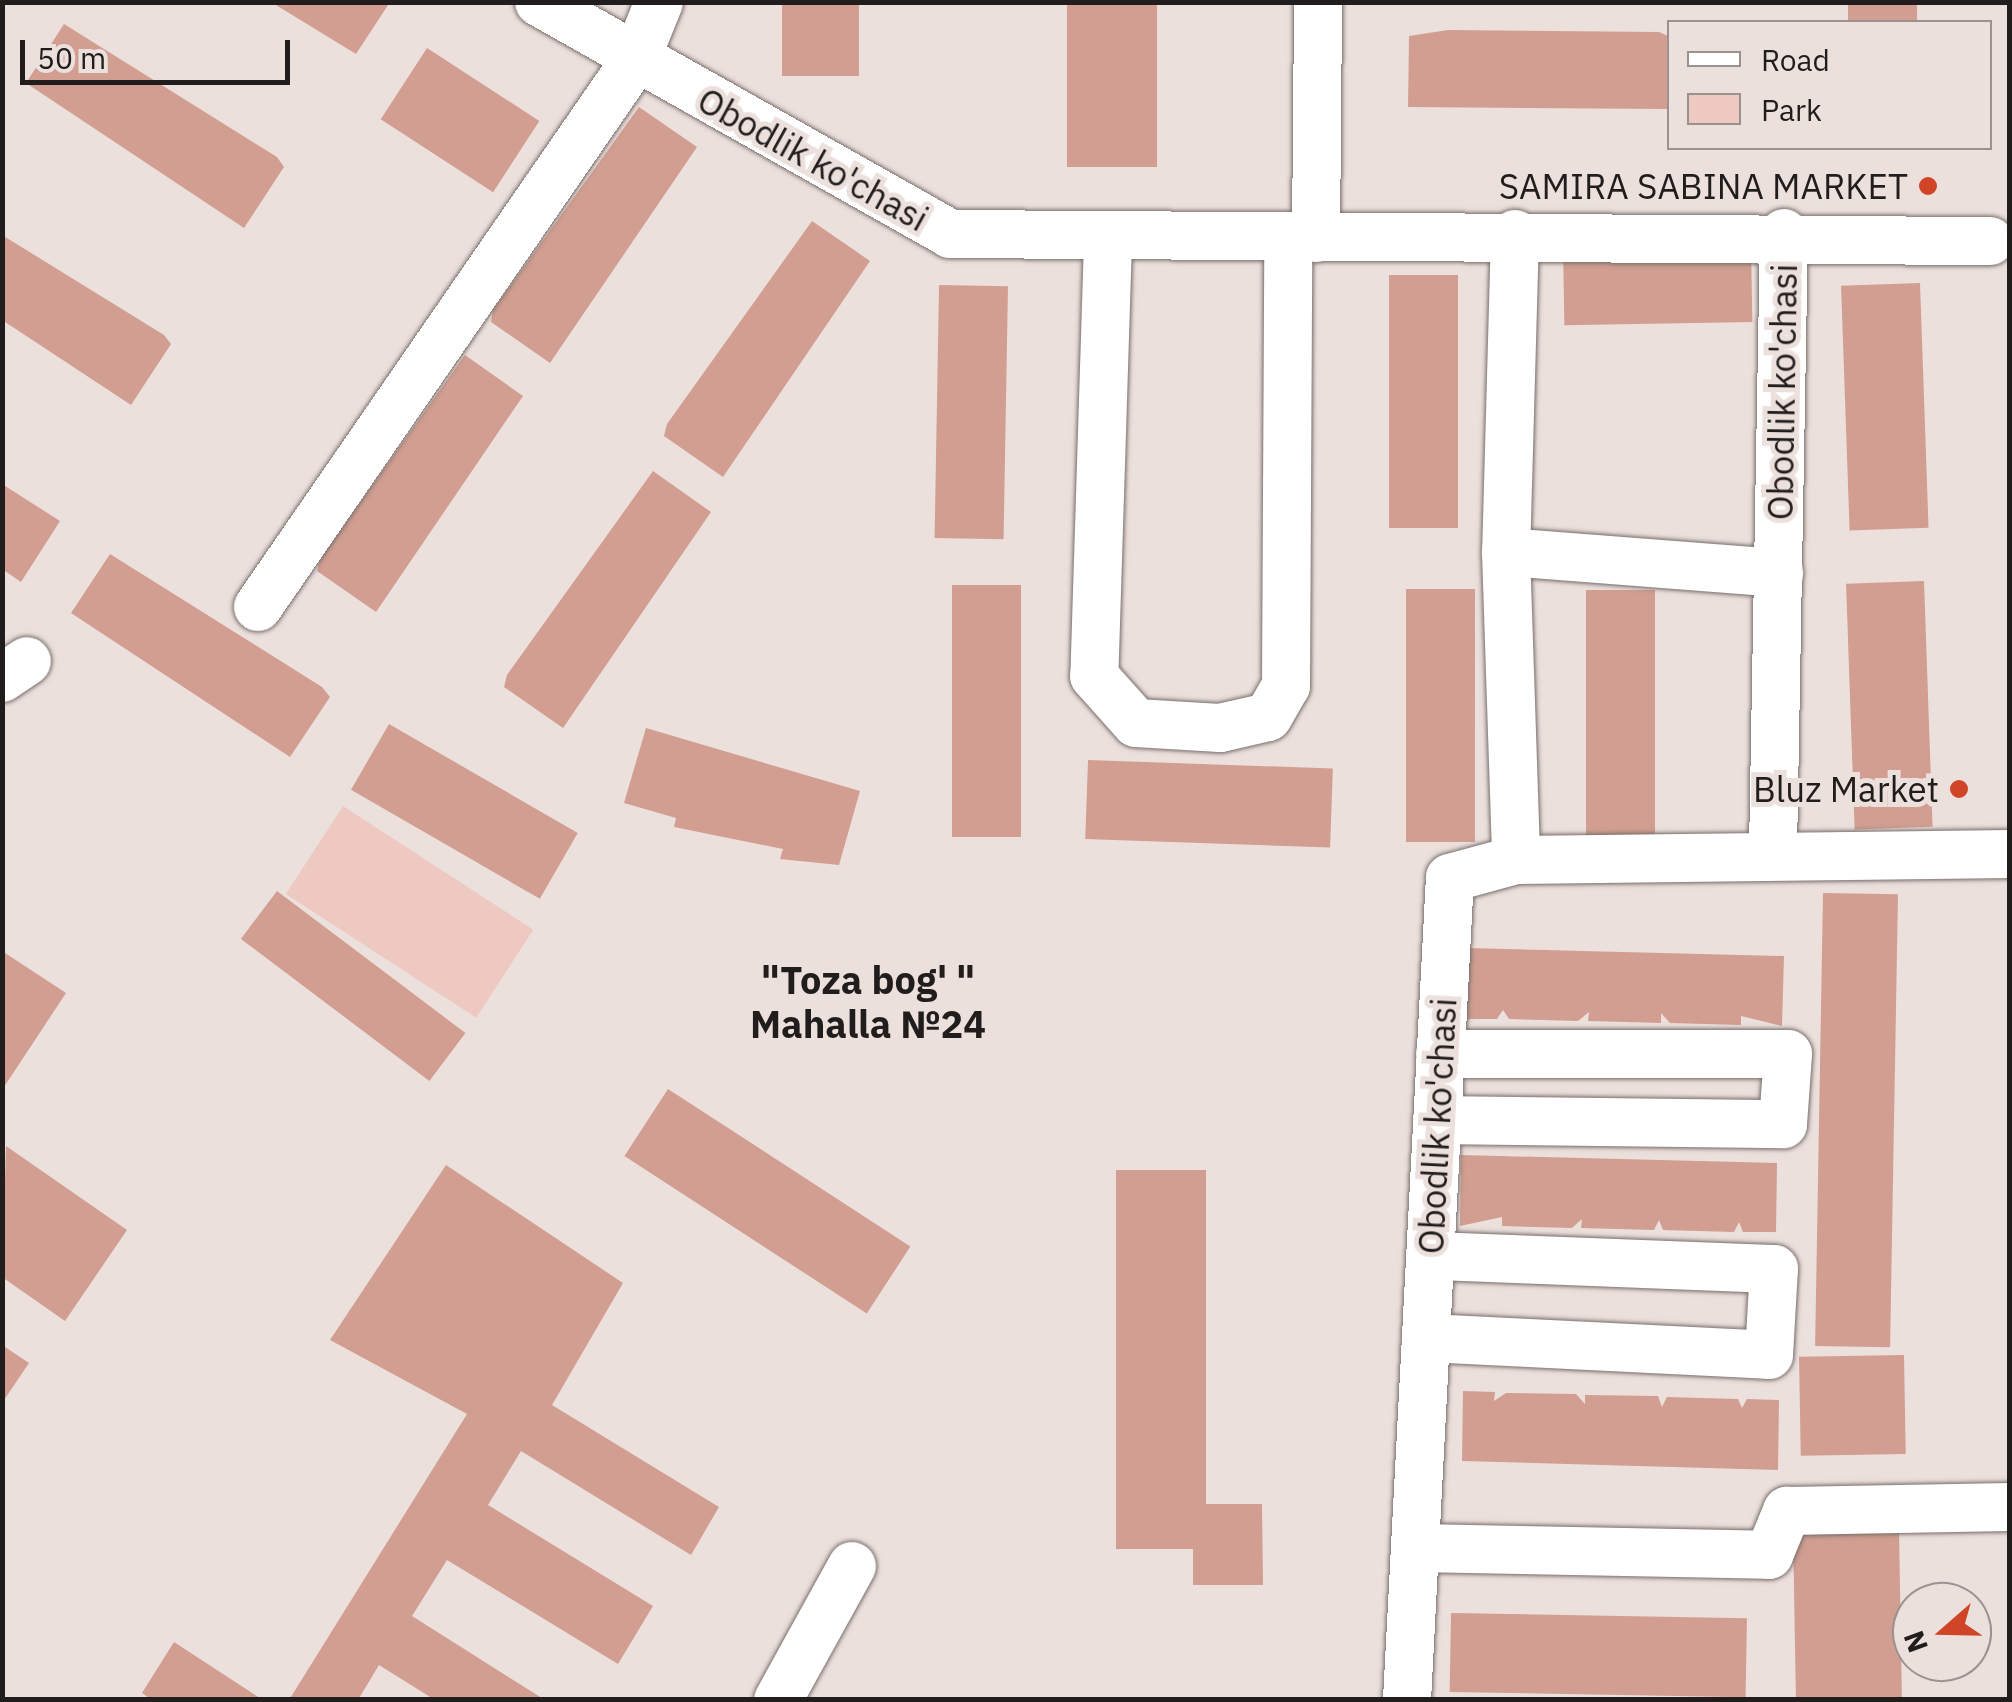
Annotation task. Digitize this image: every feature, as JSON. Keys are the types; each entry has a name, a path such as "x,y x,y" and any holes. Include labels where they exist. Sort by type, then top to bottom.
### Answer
{"street":[{"name":"Obodlik ko'chasi","path":"539,2 950,234 1108,240 1784,234 1990,241"},
{"path":"258,608 636,59 659,2"},
{"path":"1108,240 1094,676 1136,723 1220,728 1268,716 1286,686 1302,238 1318,2"},
{"path":"1515,234 1506,552 1516,860"},
{"name":"Obodlik ko'chasi","path":"1773,851 1784,234"},
{"path":"1506,552 1779,573"},
{"name":"Obodlik ko'chasi","path":"1406,1700 1450,878 1516,860 1773,851 2010,854"},
{"path":"1437,1120 1783,1124 1788,1054 1440,1054"},
{"path":"1426,1338 1769,1355 1774,1268 1430,1256"},
{"path":"1414,1548 1769,1554 1787,1511 2010,1507"},
{"path":"778,1700 852,1566"}],"green space":[{"path":"343,806 533,930 476,1018 286,894"}],"building":[{"path":"271,2 390,2 356,54"},
{"path":"782,2 859,2 859,76 782,76"},
{"path":"1067,2 1157,2 1157,167 1067,167"},
{"path":"1848,2 1917,2 1917,20 1848,20"},
{"path":"64,24 277,157 284,167 244,228 26,83"},
{"path":"1448,30 1659,32 1667,36 1667,109 1408,107 1409,36"},
{"path":"427,48 539,121 493,192 381,119"},
{"path":"639,107 697,147 550,363 491,322 493,310"},
{"path":"812,221 870,261 723,477 664,436 667,424"},
{"path":"2,235 164,335 171,344 131,405 2,320"},
{"path":"1751,245 1752,322 1564,325 1563,248"},
{"path":"1389,275 1458,275 1458,528 1389,528"},
{"path":"1920,283 1929,528 1850,531 1841,286"},
{"path":"939,285 1008,286 1004,539 935,538"},
{"path":"465,355 523,396 376,612 317,571 320,559"},
{"path":"653,471 711,512 563,728 504,687 507,675"},
{"path":"2,484 60,521 21,582 2,569"},
{"path":"110,554 322,687 330,697 290,757 71,613"},
{"path":"1924,581 1933,827 1855,830 1846,584"},
{"path":"952,585 1021,585 1021,837 952,837"},
{"path":"1406,589 1475,589 1475,842 1406,842"},
{"path":"1586,590 1655,590 1655,842 1586,842"},
{"path":"389,724 578,833 540,899 351,790"},
{"path":"646,728 860,791 839,865 780,859 783,849 674,827 676,818 624,803"},
{"path":"1088,760 1333,769 1330,848 1085,839"},
{"path":"277,891 465,1033 429,1081 241,939"},
{"path":"1823,893 1898,894 1890,1347 1815,1346"},
{"path":"1468,948 1784,956 1782,1026 1741,1016 1741,1025 1670,1023 1661,1013 1661,1023 1588,1021 1589,1012 1578,1021 1509,1019 1503,1010 1497,1019 1466,1019"},
{"path":"2,951 66,993 2,1090"},
{"path":"668,1089 910,1246 867,1313 624,1156"},
{"path":"6,1146 127,1230 65,1321 2,1277"},
{"path":"1461,1155 1777,1163 1776,1232 1743,1232 1739,1222 1734,1232 1663,1230 1659,1220 1654,1230 1581,1228 1582,1219 1572,1228 1502,1226 1502,1217 1460,1226"},
{"path":"446,1165 623,1283 552,1405 719,1507 691,1555 521,1451 488,1505 653,1606 618,1664 447,1560 412,1616 545,1700 435,1700 379,1665 358,1700 289,1700 467,1414 330,1340"},
{"path":"1116,1170 1206,1170 1206,1504 1262,1504 1263,1585 1193,1585 1193,1549 1116,1549"},
{"path":"2,1345 29,1363 2,1403"},
{"path":"1904,1355 1906,1454 1801,1456 1799,1357"},
{"path":"1463,1391 1495,1392 1494,1401 1506,1393 1576,1394 1585,1404 1585,1395 1658,1396 1662,1407 1667,1397 1738,1399 1742,1408 1747,1399 1779,1400 1778,1470 1462,1461"},
{"path":"1899,1530 1900,1582 1892,1582 1892,1682 1902,1682 1902,1700 1796,1700 1793,1532"},
{"path":"1451,1613 1747,1618 1746,1697 1450,1692"},
{"path":"174,1642 263,1700 152,1700 142,1693"}],"place":[{"name":"SAMIRA SABINA MARKET","path":"1928,186"},
{"name":"Bluz Market","path":"1959,789"}],"district":[{"name":"\"Toza bog' \" Mahalla №24","path":"868,1002"}]}
